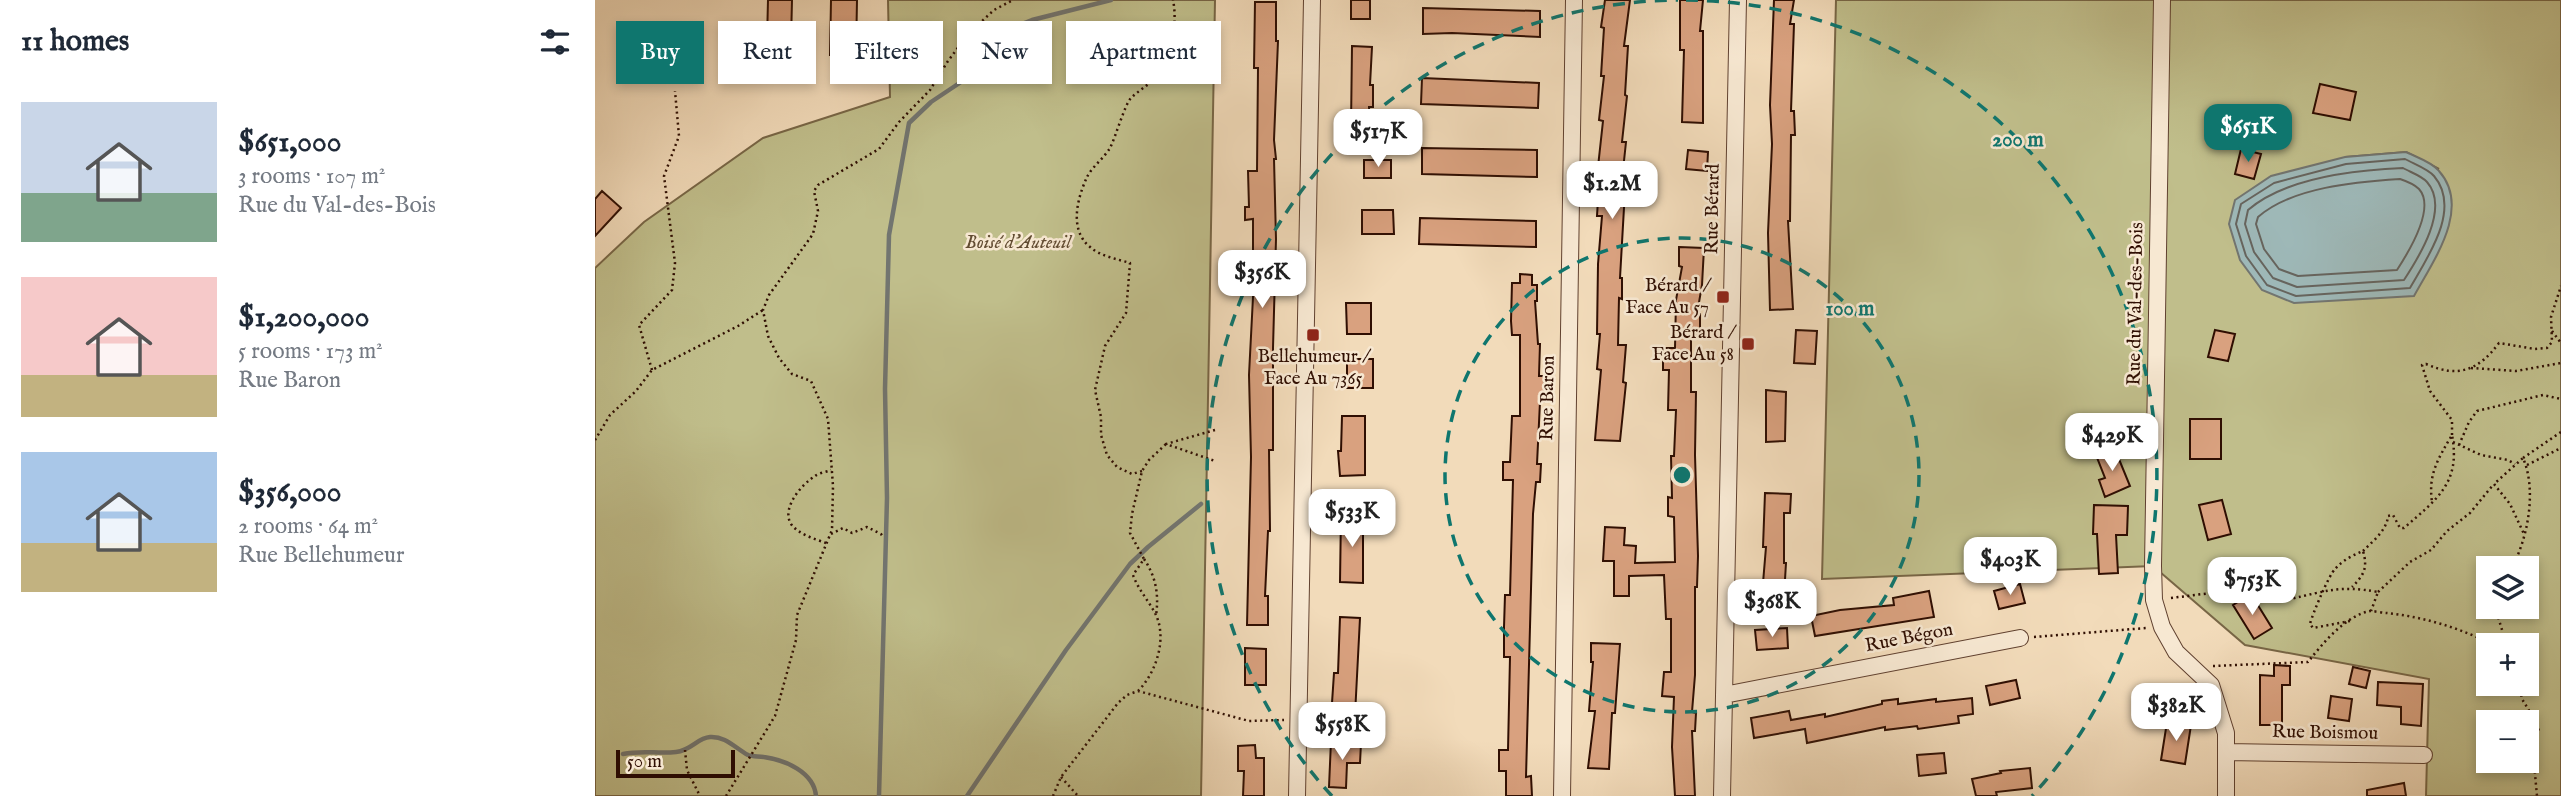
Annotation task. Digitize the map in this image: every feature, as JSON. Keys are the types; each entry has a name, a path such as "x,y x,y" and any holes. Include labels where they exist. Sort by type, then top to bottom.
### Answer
{"street":[{"path":"1297,796 1312,0"},
{"name":"Rue Baron","path":"1562,796 1574,0"},
{"name":"Rue Bérard","path":"1722,796 1738,0"},
{"name":"Rue du Val-des-Bois","path":"2162,0 2154,600 2162,627 2176,652 2211,685 2226,733 2226,796"},
{"name":"Rue Bégon","path":"1724,695 2020,638"},
{"name":"Rue Boismou","path":"2226,752 2424,755"}],"path":[{"path":"726,796 775,716 796,639 797,615 831,534 828,419 811,381 792,374 779,358 768,336 763,310 769,295 813,234 818,211 814,191 818,184 879,149 899,122 930,90 969,33 994,10 1013,0"},
{"path":"1142,471 1132,474 1117,467 1107,454 1101,435 1101,416 1095,390 1105,346 1126,313 1129,263 1090,247 1080,236 1076,220 1088,174 1110,148 1129,99 1144,90 1165,61 1173,34 1173,0"},
{"path":"652,370 639,325 672,290 675,263 664,176 679,136 675,91"},
{"path":"2350,621 2313,628 2311,624 2312,614 2334,570 2352,555 2363,551 2382,531 2388,516 2393,515 2400,528 2404,528 2448,484 2455,462 2452,420 2430,391 2422,365 2455,373 2471,368 2491,353 2499,343 2535,349 2547,348 2552,342 2551,317 2561,286"},
{"path":"595,440 610,415 652,370 763,310"},
{"path":"2553,331 2561,343"},
{"path":"2471,368 2516,372 2561,363"},
{"path":"2459,445 2477,411 2543,395 2561,399"},
{"path":"1156,616 1158,600 1155,579 1130,533 1142,471 1166,444 1215,430"},
{"path":"2371,611 2378,592 2410,562 2431,550 2516,464 2561,432"},
{"path":"2432,502 2429,485 2434,467 2452,435"},
{"path":"2453,442 2481,455 2516,464"},
{"path":"1166,444 1215,461"},
{"path":"2526,465 2561,448"},
{"path":"2519,556 2529,498 2529,471 2523,458"},
{"path":"826,543 800,532 790,523 789,513 800,489 815,476 831,470"},
{"path":"2494,484 2510,504 2524,534"},
{"path":"831,534 843,528 852,533 867,527 883,537"},
{"path":"2352,587 2364,575 2366,563 2363,551"},
{"path":"1139,691 1154,670 1160,633 1156,616 1133,575 1144,558"},
{"path":"2154,600 2267,586 2290,599 2326,589 2352,587 2378,592"},
{"path":"2192,667 2308,662 2325,642 2350,621 2371,611 2412,615 2476,638"},
{"path":"2020,638 2162,627"},
{"path":"1053,796 1061,777 1118,703 1127,695 1139,691 1249,722 1298,719"},
{"path":"2521,696 2539,727 2533,752 2537,796"},
{"path":"685,750 687,770 700,796"},
{"path":"1061,777 1078,796"}],"green space":[{"name":"Boisé d'Auteuil","path":"888,0 1215,0 1215,21 1066,21 1066,84 1214,84 1201,796 595,796 595,268 644,222 763,138 890,97 890,84 943,84 943,21 888,21"},
{"path":"1836,0 2561,0 2561,796 2426,796 2429,679 2245,645 2153,566 1822,579","holes":["2406,152 2439,169 2345,157"]}],"water":[{"path":"2406,152 2428,162 2439,171 2448,186 2452,201 2446,234 2414,296 2294,303 2262,290 2240,260 2229,224 2235,200 2271,176 2345,157"}],"building":[{"path":"768,0 792,0 792,21 767,21"},
{"path":"831,0 857,0 857,21 831,21"},
{"path":"1351,0 1370,0 1370,19 1351,19"},
{"path":"1605,0 1630,0 1624,46 1628,46 1627,96 1622,142 1626,142 1621,189 1625,190 1618,345 1626,345 1623,382 1626,383 1620,441 1595,440 1601,370 1597,369 1600,334 1597,334 1602,216 1597,216 1603,121 1599,120 1604,76 1601,76 1604,28 1601,27"},
{"path":"1680,0 1703,0 1700,31 1703,31 1703,123 1682,122 1684,50 1680,50"},
{"path":"1774,0 1794,0 1790,24 1794,24 1791,111 1794,111 1795,135 1791,135 1788,221 1793,309 1770,310 1768,233"},
{"path":"1255,2 1276,2 1278,41 1274,140 1276,239 1273,450 1269,450 1270,531 1265,596 1268,596 1268,625 1247,625 1253,219 1245,220 1245,207 1249,207 1248,171 1257,171 1258,68 1254,68"},
{"path":"1423,8 1540,11 1540,37 1423,34"},
{"path":"1352,46 1372,47 1370,85 1373,85 1373,107 1369,107 1371,143 1348,144 1347,126 1351,126"},
{"path":"1422,78 1539,83 1538,108 1421,104"},
{"path":"2320,84 2356,92 2350,120 2313,113"},
{"path":"1422,148 1537,150 1537,177 1422,174"},
{"path":"2241,149 2261,154 2254,179 2235,174"},
{"path":"1688,150 1708,152 1707,171 1686,169"},
{"path":"1364,160 1391,160 1391,178 1364,178"},
{"path":"602,191 621,208 595,236 595,199"},
{"path":"1362,210 1393,210 1394,234 1362,234"},
{"path":"1420,218 1536,221 1536,247 1419,244"},
{"path":"1679,247 1704,248 1697,314 1700,314 1700,335 1691,335 1691,392 1696,392 1698,556 1692,712 1696,713 1695,731 1692,731 1695,796 1675,796 1672,747 1674,697 1662,696 1664,672 1671,672 1671,619 1666,619 1664,575 1629,576 1629,596 1614,596 1614,561 1603,561 1605,527 1625,528 1624,545 1636,546 1635,563 1675,562 1674,517 1668,516 1668,497 1672,498 1671,456 1674,456 1676,410 1668,410 1669,370 1663,370 1663,348 1675,348 1676,300 1682,267 1679,266"},
{"path":"1520,274 1532,275 1532,285 1537,285 1535,301 1540,344 1539,376 1544,376 1544,402 1540,402 1537,464 1541,464 1540,482 1536,482 1533,514 1526,777 1531,776 1532,796 1506,796 1506,771 1499,771 1499,750 1508,750 1510,657 1504,657 1504,627 1505,595 1510,595 1513,480 1503,480 1503,462 1510,462 1512,416 1520,416 1520,335 1512,335 1511,321 1512,283 1520,283"},
{"path":"1346,303 1371,303 1371,334 1347,334"},
{"path":"1796,330 1817,331 1815,364 1794,363"},
{"path":"2215,330 2235,334 2228,361 2208,357"},
{"path":"1347,359 1373,359 1373,388 1347,388"},
{"path":"1766,390 1786,392 1785,441 1766,442"},
{"path":"1342,416 1365,416 1365,475 1340,476 1338,451 1341,451"},
{"path":"2190,419 2221,419 2221,459 2190,459"},
{"path":"2076,427 2097,427 2098,450 2077,450"},
{"path":"2114,447 2130,486 2105,497 2099,480 2105,478 2096,455"},
{"path":"1765,493 1791,494 1790,513 1784,513 1784,596 1762,595 1766,547 1763,547"},
{"path":"2222,500 2231,534 2208,540 2199,505"},
{"path":"2094,505 2128,506 2127,535 2116,535 2118,573 2099,574 2097,534 2093,534"},
{"path":"1341,514 1363,514 1363,583 1340,582"},
{"path":"2020,584 2025,603 1999,609 1994,591"},
{"path":"1929,591 1934,617 1815,636 1811,616 1840,610 1894,605 1893,598"},
{"path":"2251,594 2272,628 2254,639 2233,605"},
{"path":"1340,617 1360,618 1355,715 1336,714 1337,703 1332,703 1334,673 1338,673"},
{"path":"1787,628 1788,648 1757,650 1755,630"},
{"path":"1591,643 1620,644 1609,769 1588,768 1595,711 1589,711 1593,662"},
{"path":"1245,648 1266,649 1266,685 1245,685"},
{"path":"2274,665 2290,666 2290,685 2282,685 2282,725 2260,725 2260,675 2274,676"},
{"path":"2353,667 2370,671 2366,688 2349,684"},
{"path":"2016,680 2020,698 1990,705 1986,686"},
{"path":"2378,682 2423,684 2421,726 2401,724 2401,707 2377,705"},
{"path":"2331,696 2352,699 2349,721 2328,718"},
{"path":"1972,698 1973,714 1958,716 1959,723 1918,729 1917,726 1885,730 1885,727 1807,743 1805,729 1754,738 1751,718 1789,711 1791,720 1825,714 1825,717 1898,699 1898,704"},
{"path":"2167,722 2191,725 2185,764 2161,760"},
{"path":"1331,741 1361,743 1360,763 1347,763 1346,788 1329,787"},
{"path":"1255,745 1256,758 1264,758 1264,796 1243,796 1244,771 1238,771 1238,746"},
{"path":"1944,753 1946,773 1919,776 1917,755"},
{"path":"2030,768 2032,788 1996,792 1997,796 1976,796 1972,779 2001,773 2000,771"},
{"path":"2404,783 2406,796 2367,796 2367,790"}],"waterway":[{"path":"879,796 887,498 885,389 889,235 909,123 931,102 967,78 1005,31 1032,20 1111,0"},
{"path":"967,796 1066,650 1130,564 1201,504"},
{"path":"623,754 676,752 701,739 716,737 726,740 748,755 789,764 810,780 816,796"}],"place":[{"name":"Bérard / Face Au 57","path":"1723,297"},
{"name":"Bellehumeur / Face Au 7365","path":"1313,335"},
{"name":"Bérard / Face Au 58","path":"1748,344"}]}
